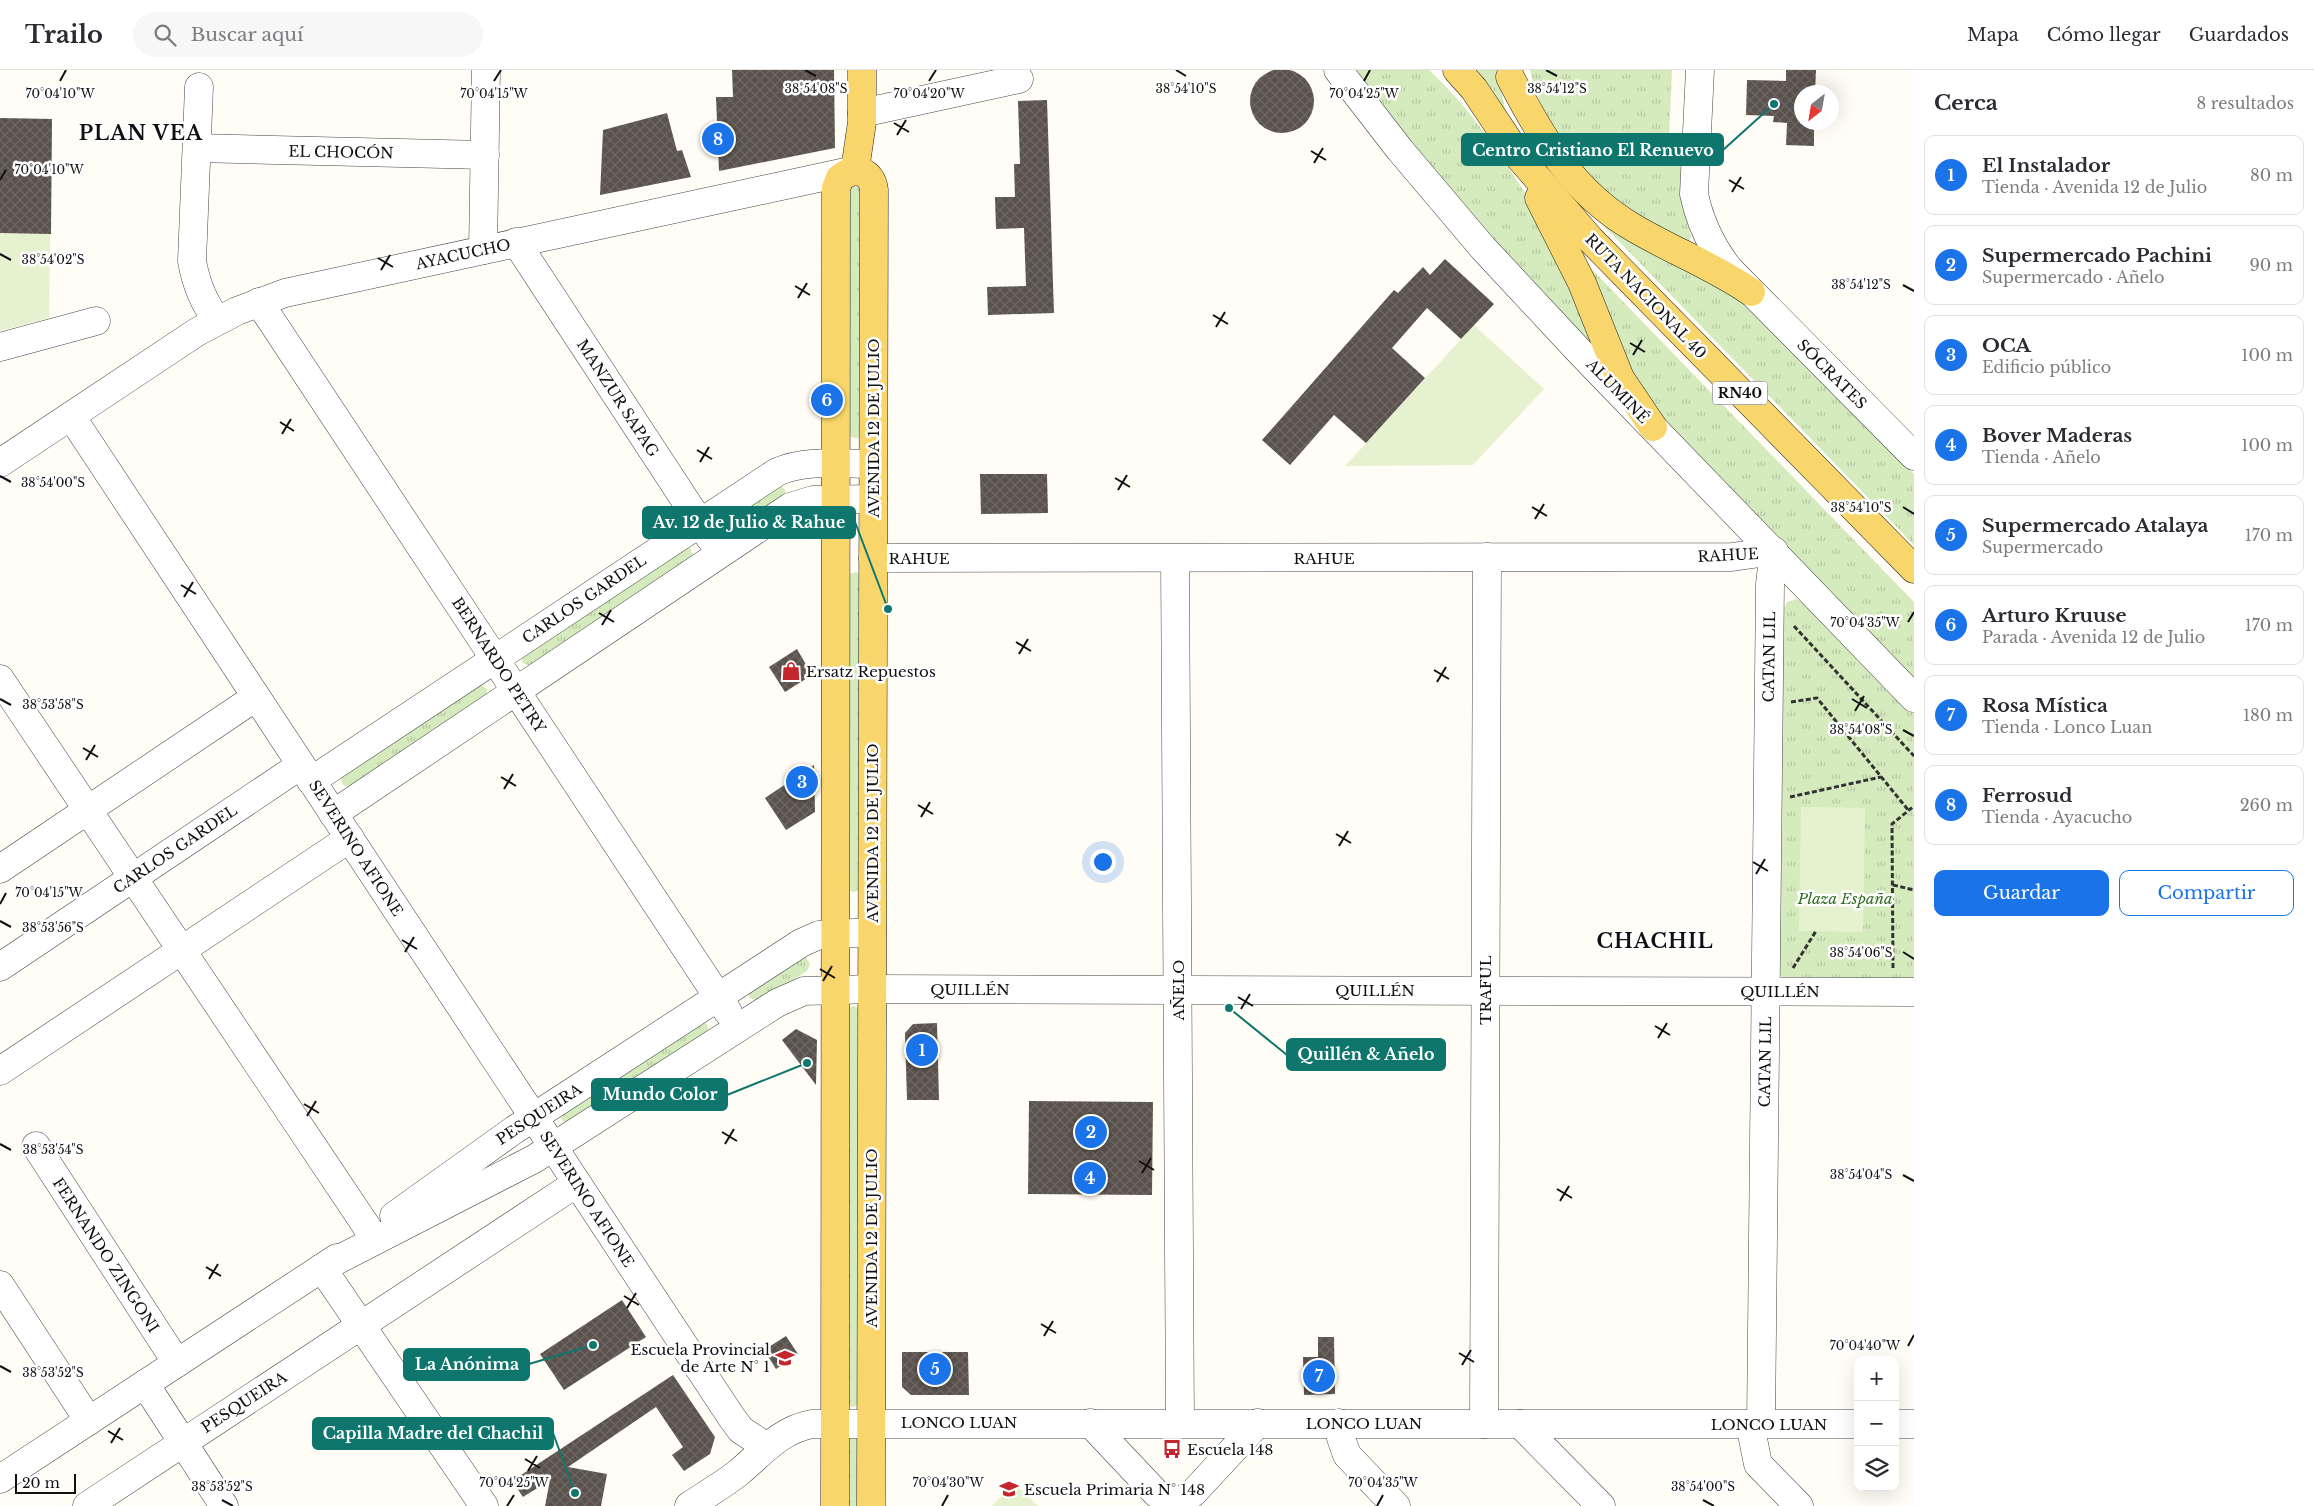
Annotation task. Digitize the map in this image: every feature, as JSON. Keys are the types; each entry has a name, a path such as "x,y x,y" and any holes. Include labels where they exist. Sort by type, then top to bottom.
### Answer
{"main road":[{"path":"835,1506 836,188 840,178 855,170 862,113 862,70"},
{"name":"RUTA NACIONAL 40","path":"1457,70 1474,89 1520,158 1569,215 1632,283 1914,569"},
{"path":"1510,73 1535,124 1556,157 1601,204 1632,227 1712,267 1751,292"},
{"name":"RUTA NACIONAL 40","path":"1510,73 1523,128 1534,155 1569,215"},
{"path":"1502,131 1570,258 1620,378 1653,427"},
{"name":"AVENIDA 12 DE JULIO","path":"855,170 861,171 871,178 874,190 871,1506"}],"street":[{"path":"483,250 486,70"},
{"name":"ALUMINÉ","path":"1338,70 1400,150 1483,248 1914,698"},
{"name":"SÓCRATES","path":"1700,70 1694,194 1698,214 1717,253 1751,292 1914,456"},
{"path":"862,113 1019,79"},
{"path":"199,87 192,261 195,280 201,296 217,320"},
{"name":"EL CHOCÓN","path":"197,148 484,155"},
{"name":"AYACUCHO","path":"0,463 180,342 217,320 259,302 312,286 855,170"},
{"name":"MANZUR SAPAG","path":"516,242 720,554"},
{"name":"BERNARDO PETRY","path":"259,302 739,1027"},
{"path":"0,346 96,322"},
{"name":"SEVERINO AFIONE","path":"71,416 732,1418 742,1430 767,1447"},
{"name":"CARLOS GARDEL","path":"0,967 133,878 495,659 768,476 787,467 810,464 873,464"},
{"path":"333,814 797,504 813,500 873,499"},
{"name":"RAHUE","path":"873,558 1732,557 1774,551"},
{"name":"CATAN LIL","path":"1774,551 1770,584 1766,991 1756,1424 1758,1464 1798,1506"},
{"name":"TRAFUL","path":"1484,1424 1487,557"},
{"name":"AÑELO","path":"1175,558 1180,1423"},
{"path":"0,679 371,1233"},
{"path":"0,869 256,697"},
{"path":"0,1071 350,838"},
{"name":"PESQUEIRA","path":"0,1479 322,1268 486,1149 809,939 819,935 872,932"},
{"name":"PESQUEIRA","path":"322,1268 498,1178 553,1147 739,1027 795,994 836,989"},
{"name":"QUILLÉN","path":"836,989 1914,992"},
{"name":"FERNANDO ZINGONI","path":"36,1146 177,1363"},
{"name":"PESQUEIRA","path":"87,1506 577,1183"},
{"path":"322,1268 484,1506"},
{"path":"0,1285 89,1420"},
{"path":"144,1384 224,1506"},
{"name":"LONCO LUAN","path":"689,1506 738,1473 787,1432 800,1426 835,1422 1854,1424"},
{"path":"1090,1423 1156,1493 1167,1500 1182,1503 1258,1423"},
{"path":"1340,1423 1341,1438 1348,1455 1396,1506"},
{"path":"1520,1424 1600,1506"},
{"path":"1899,1424 1914,1424"}],"path":[{"path":"1787,626 1794,626 1914,756"},
{"path":"1786,703 1817,698 1909,811"},
{"path":"1785,798 1881,777"},
{"path":"1893,974 1892,824 1914,806"},
{"path":"1893,885 1914,890"},
{"path":"1799,973 1790,973 1816,931"}],"green space":[{"path":"1351,70 1429,70 1449,90 1485,133 1531,204 1558,252 1599,355 1493,244"},
{"path":"1477,70 1496,70 1506,113 1493,90"},
{"path":"1530,70 1672,70 1669,138 1683,159 1685,215 1691,237 1689,242 1684,244 1625,208 1607,194 1581,168 1569,154 1549,122 1541,105"},
{"path":"0,118 52,119 49,318 0,331"},
{"path":"1541,150 1755,310 1914,474 1914,545 1601,223 1573,201 1551,173"},
{"path":"853,186 861,189 861,437 855,438 848,436 845,192"},
{"path":"1576,253 1914,602 1914,679 1673,433 1638,389"},
{"path":"1474,325 1544,389 1473,465 1345,466"},
{"path":"781,485 785,490 786,496 730,530 726,527 724,522"},
{"path":"686,547 691,549 693,558 530,666 523,663 521,657"},
{"path":"856,572 862,575 860,890 853,892 847,889 847,575"},
{"name":"Plaza España","path":"1796,599 1812,607 1914,714 1914,980 1786,979 1778,974 1783,611 1787,602"},
{"path":"480,684 487,689 487,695 349,788 342,784 341,776"},
{"path":"1801,807 1865,808 1863,932 1799,931"},
{"path":"805,956 810,964 807,971 760,1002 750,998 748,993"},
{"path":"853,1006 859,1008 859,1405 852,1407 846,1404 847,1009"},
{"path":"702,1021 707,1024 709,1033 567,1123 562,1120 561,1115"},
{"path":"849,1438 858,1438 863,1506 843,1506"},
{"path":"1014,1483 1038,1506 992,1506"}],"building":[{"path":"1282,69 1300,75 1308,83 1314,101 1308,119 1300,127 1282,133 1264,127 1256,119 1250,101 1256,83 1264,75"},
{"path":"732,70 834,70 835,148 719,171 716,97 733,97"},
{"path":"1786,70 1816,70 1815,85 1794,85 1794,130 1814,130 1814,146 1786,145 1787,123 1773,122 1774,116 1746,115 1747,80 1786,81"},
{"path":"1047,100 1054,313 988,315 987,287 1026,286 1024,228 996,229 995,197 1015,197 1014,164 1020,164 1018,101"},
{"path":"667,113 677,151 682,150 691,177 600,195 603,130"},
{"path":"0,118 52,119 51,234 0,233"},
{"path":"1445,259 1494,304 1461,339 1427,308 1392,348 1425,378 1366,443 1334,415 1290,465 1262,440 1394,290 1398,293 1423,267 1430,275"},
{"path":"980,474 1047,474 1048,513 981,514"},
{"name":"Ersatz Repuestos","path":"797,649 812,675 785,692 769,667"},
{"path":"814,765 815,812 786,830 765,798"},
{"path":"937,1023 939,1100 907,1100 905,1033 913,1024"},
{"path":"796,1029 817,1040 816,1085 782,1040"},
{"path":"1029,1101 1153,1102 1152,1195 1028,1194"},
{"path":"622,1300 646,1337 564,1390 540,1354"},
{"path":"786,1336 798,1354 776,1369 764,1350"},
{"path":"1318,1337 1334,1337 1335,1394 1304,1395 1303,1357 1318,1357"},
{"path":"902,1352 968,1352 969,1395 911,1395 902,1387"},
{"path":"673,1375 715,1437 710,1454 684,1471 672,1455 683,1447 656,1407 568,1467 607,1474 601,1506 545,1506 550,1480 523,1497 512,1481"}],"place":[{"name":"Centro Cristiano El Renuevo","path":"1774,104"},
{"name":"Ferrosud","path":"718,139"},
{"name":"Arturo Kruuse","path":"827,400"},
{"name":"Av. 12 de Julio & Rahue","path":"888,609"},
{"name":"Ersatz Repuestos","path":"791,671"},
{"name":"OCA","path":"802,782"},
{"name":"Quillén & Añelo","path":"1229,1008"},
{"name":"El Instalador","path":"922,1050"},
{"name":"Mundo Color","path":"807,1063"},
{"name":"Supermercado Pachini","path":"1091,1132"},
{"name":"Bover Maderas","path":"1090,1178"},
{"name":"La Anónima","path":"593,1345"},
{"name":"Escuela Provincial de Arte N° 1","path":"785,1358"},
{"name":"Supermercado Atalaya","path":"935,1369"},
{"name":"Rosa Mística","path":"1319,1376"},
{"name":"Escuela 148","path":"1172,1449"},
{"name":"Escuela Primaria N° 148","path":"1009,1489"},
{"name":"Capilla Madre del Chachil","path":"575,1493"}],"district":[{"name":"PLAN VEA","path":"141,133"},
{"name":"CHACHIL","path":"1655,941"}]}
